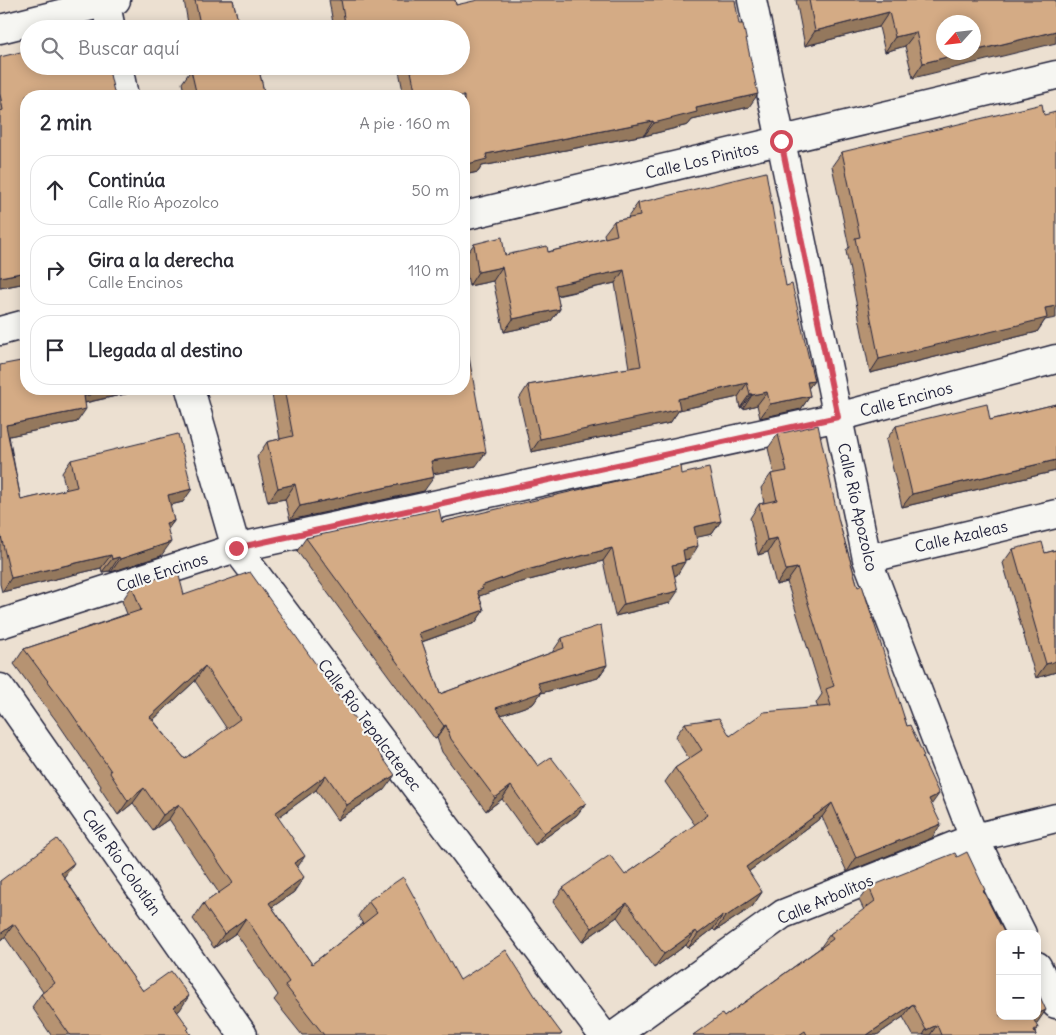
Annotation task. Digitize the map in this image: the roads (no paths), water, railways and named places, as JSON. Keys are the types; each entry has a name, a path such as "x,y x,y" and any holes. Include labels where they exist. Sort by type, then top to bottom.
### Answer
{"street":[{"name":"Calle Río Apozolco","path":"752,0 867,559 974,838 1020,930"},
{"path":"35,20 109,1 110,20"},
{"path":"0,29 20,24"},
{"path":"120,75 123,90"},
{"name":"Calle Los Pinitos","path":"470,215 1056,75"},
{"path":"0,331 20,326"},
{"name":"Calle Encinos","path":"0,624 236,548 838,417 1056,359"},
{"name":"Calle Río Tepalcatepec","path":"192,395 236,548 603,1035"},
{"name":"Calle Azaleas","path":"867,559 1056,514"},
{"name":"Calle Río Colotlán","path":"0,688 244,1035"},
{"name":"Calle Arbolitos","path":"616,1035 783,914 974,838 1056,818"},
{"path":"1041,974 1056,1004"}]}
